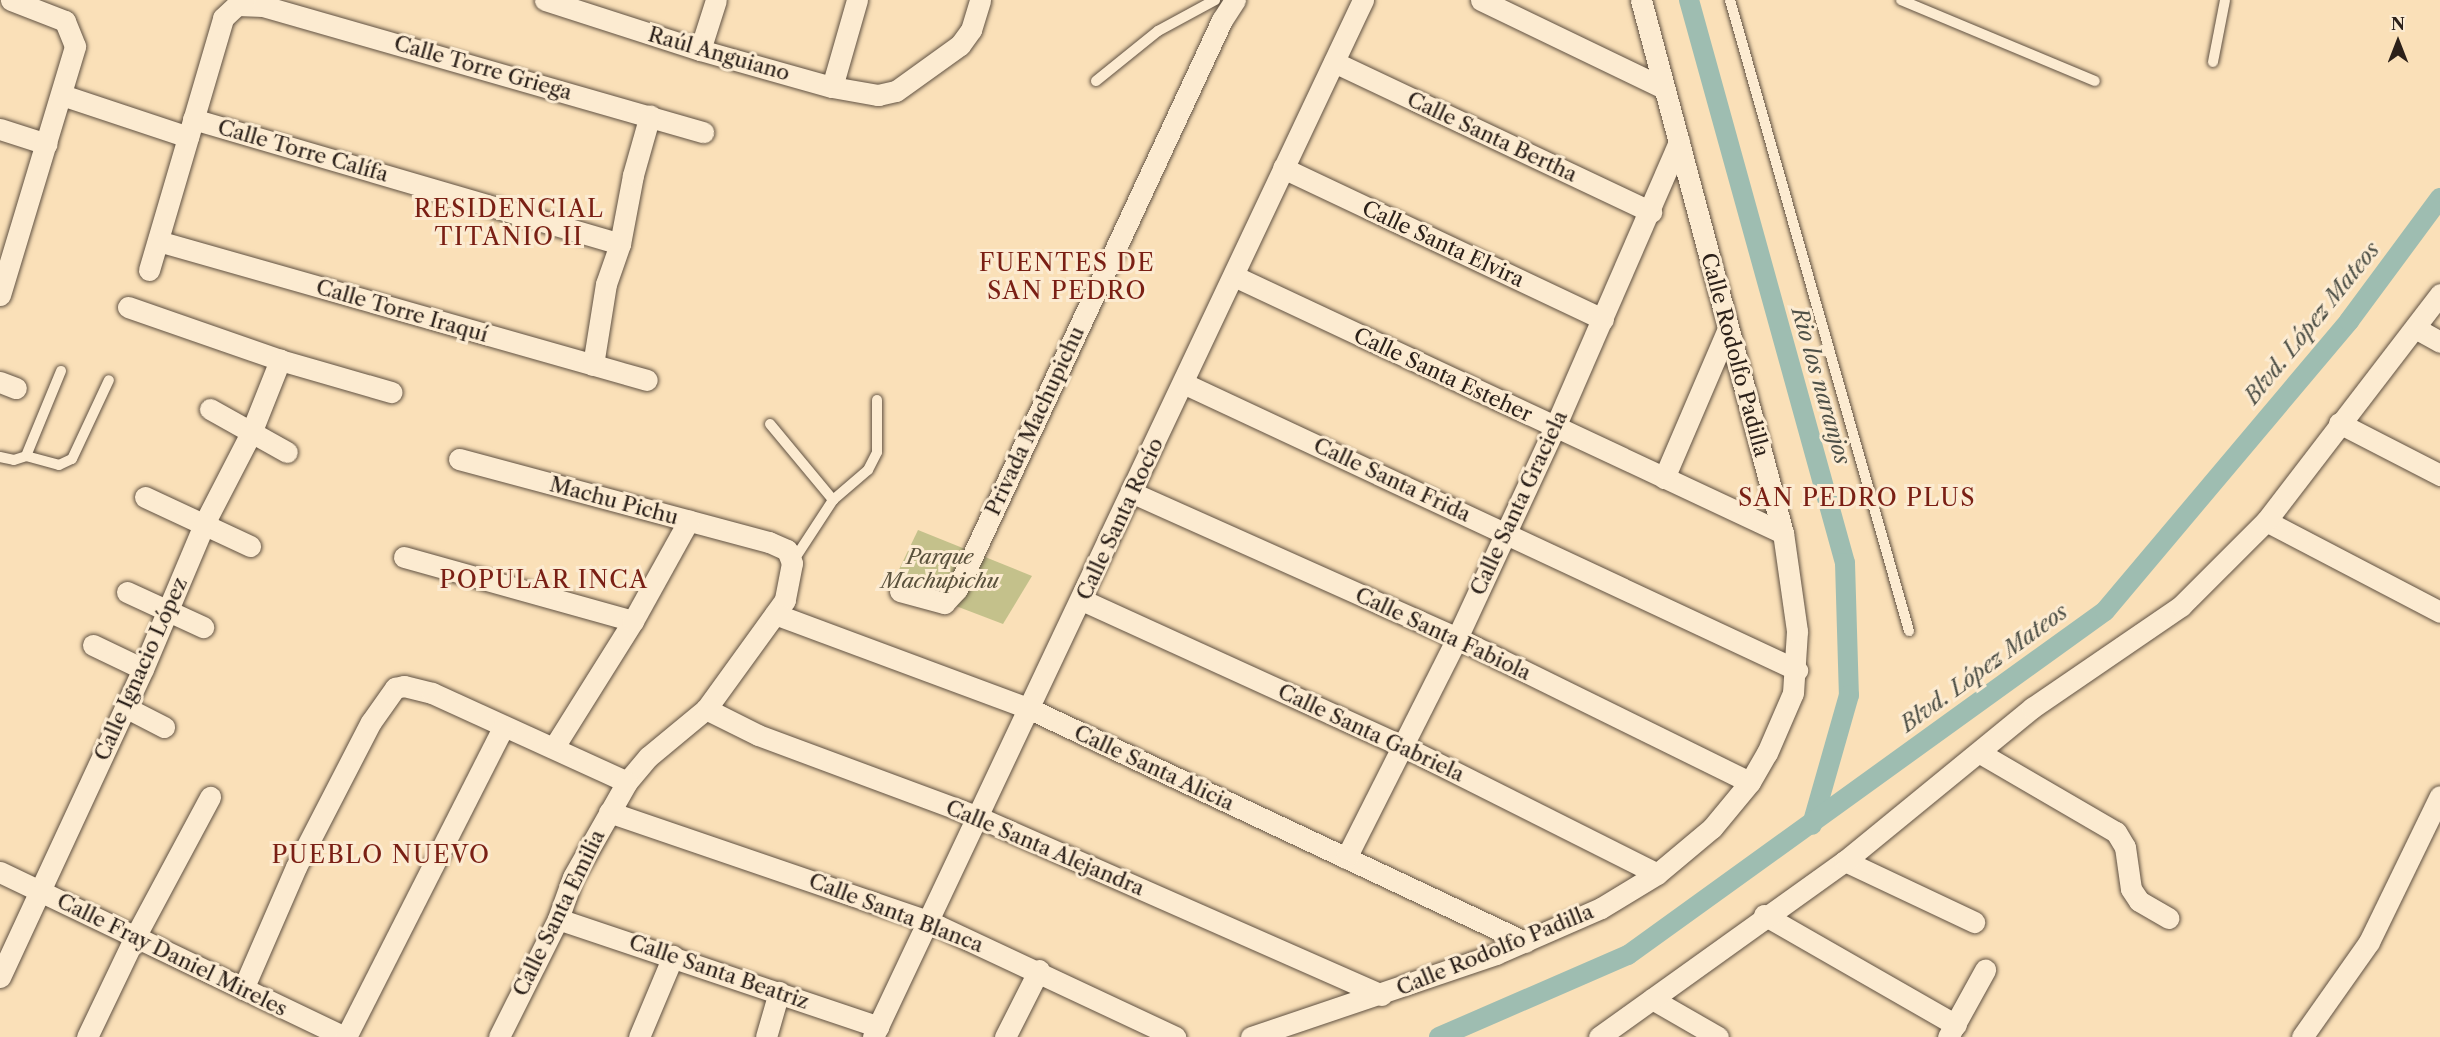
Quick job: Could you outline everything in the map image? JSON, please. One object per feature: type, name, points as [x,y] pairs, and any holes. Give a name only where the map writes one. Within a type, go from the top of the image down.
[{"type":"street","points":[[0,295],[4,265],[47,144],[75,46],[71,30],[55,14],[11,0]]},
{"type":"street","name":"Raúl Anguiano","points":[[545,0],[584,6],[700,50],[832,87],[878,95],[896,91],[960,45],[971,30],[974,2]]},
{"type":"street","points":[[700,50],[716,0]]},
{"type":"street","points":[[832,87],[857,0]]},
{"type":"street","name":"Privada Machupichu","points":[[900,591],[944,603],[957,589],[1222,20],[1235,0]]},
{"type":"street","name":"Calle Santa Rocío","points":[[876,1032],[1133,493],[1363,0]]},
{"type":"street","name":"Calle Rodolfo Padilla","points":[[1251,1037],[1381,995],[1525,942],[1601,908],[1657,874],[1712,828],[1750,782],[1784,717],[1797,670],[1794,593],[1783,533],[1679,142],[1662,87],[1641,0]]},
{"type":"street","points":[[1491,2],[1662,87]]},
{"type":"street","name":"Calle Torre Griega","points":[[191,128],[223,18],[237,5],[263,6],[703,132]]},
{"type":"street","name":"Calle Santa Bertha","points":[[1334,62],[1651,212]]},
{"type":"street","name":"Calle Torre Calífa","points":[[62,95],[620,244]]},
{"type":"street","points":[[593,365],[606,284],[620,244],[633,175],[650,115]]},
{"type":"street","points":[[149,270],[191,128]]},
{"type":"street","points":[[0,129],[47,144]]},
{"type":"street","name":"Calle Santa Graciela","points":[[1346,858],[1405,747],[1555,428],[1651,212],[1679,142]]},
{"type":"street","name":"Calle Santa Elvira","points":[[1283,168],[1603,319]]},
{"type":"street","name":"Calle Torre Iraquí","points":[[158,241],[647,380]]},
{"type":"street","name":"Calle Santa Esteher","points":[[1234,276],[1783,533]]},
{"type":"street","points":[[1599,1037],[1764,915],[1845,861],[1980,753],[2032,708],[2181,606],[2266,521],[2440,294]]},
{"type":"street","points":[[128,306],[280,360],[391,392]]},
{"type":"street","points":[[2415,328],[2440,342]]},
{"type":"street","points":[[1664,478],[1728,329]]},
{"type":"street","name":"Calle Ignacio López","points":[[0,977],[143,669],[205,522],[251,433],[280,360]]},
{"type":"street","name":"Calle Santa Frida","points":[[1183,383],[1797,670]]},
{"type":"street","points":[[210,409],[287,452]]},
{"type":"street","points":[[2339,423],[2440,475]]},
{"type":"street","name":"Machu Pichu","points":[[459,459],[769,542],[787,550],[792,563]]},
{"type":"street","name":"Calle Santa Fabiola","points":[[1133,493],[1457,638],[1750,782]]},
{"type":"street","points":[[145,497],[205,522],[250,546]]},
{"type":"street","points":[[554,747],[633,621],[689,520]]},
{"type":"street","points":[[2266,521],[2440,612]]},
{"type":"street","points":[[404,557],[633,621]]},
{"type":"street","name":"Calle Santa Emilia","points":[[499,1037],[558,919],[573,876],[627,782],[648,756],[706,709],[785,600],[792,563]]},
{"type":"street","points":[[128,592],[203,627]]},
{"type":"street","name":"Calle Santa Gabriela","points":[[1082,600],[1405,747],[1657,874]]},
{"type":"street","name":"Calle Santa Alicia","points":[[775,614],[1030,709],[1525,942]]},
{"type":"street","points":[[93,645],[143,669]]},
{"type":"street","points":[[243,989],[296,867],[383,702],[395,688],[404,686],[432,693],[627,782]]},
{"type":"street","points":[[125,707],[164,728]]},
{"type":"street","name":"Calle Santa Alejandra","points":[[706,709],[758,735],[978,816],[1381,995]]},
{"type":"street","points":[[345,1037],[503,726]]},
{"type":"street","points":[[1980,753],[2116,832],[2125,847],[2131,889],[2139,901],[2169,918]]},
{"type":"street","points":[[2302,1037],[2369,942],[2440,796]]},
{"type":"street","points":[[87,1037],[135,937],[210,797]]},
{"type":"street","name":"Calle Santa Blanca","points":[[609,812],[930,921],[1039,970],[1174,1037]]},
{"type":"street","points":[[1845,861],[1974,922]]},
{"type":"street","name":"Calle Fray Daniel Mireles","points":[[0,872],[345,1037]]},
{"type":"street","points":[[1764,915],[1952,1031],[1985,970]]},
{"type":"street","name":"Calle Santa Beatriz","points":[[558,919],[779,992],[876,1032]]},
{"type":"street","points":[[639,1037],[673,956]]},
{"type":"street","points":[[1005,1037],[1039,970]]},
{"type":"street","points":[[766,1037],[779,992]]},
{"type":"street","points":[[1652,999],[1718,1037]]},
{"type":"lane","points":[[1096,81],[1158,31],[1215,0]]},
{"type":"lane","points":[[1730,0],[1909,631]]},
{"type":"lane","points":[[1901,0],[2095,81]]},
{"type":"lane","points":[[2213,62],[2225,0]]},
{"type":"lane","points":[[26,456],[62,371]]},
{"type":"lane","points":[[0,457],[14,460],[26,456],[59,465],[72,459],[109,380]]},
{"type":"lane","points":[[792,563],[833,500],[868,470],[877,452],[877,400]]},
{"type":"lane","points":[[770,424],[833,500]]},
{"type":"green space","name":"Parque Machupichu","points":[[918,530],[1032,576],[1003,624],[893,582]]},
{"type":"waterway","name":"Rio los naranjos","points":[[1689,0],[1845,563],[1849,695],[1812,825]]},
{"type":"waterway","name":"Blvd. López Mateos","points":[[1439,1037],[1628,955],[2105,611],[2349,321],[2440,198]]},
{"type":"district","name":"RESIDENCIAL TITANIO II","points":[[509,223]]},
{"type":"district","name":"FUENTES DE SAN PEDRO","points":[[1067,277]]},
{"type":"district","name":"SAN PEDRO PLUS","points":[[1857,498]]},
{"type":"district","name":"POPULAR INCA","points":[[544,580]]},
{"type":"district","name":"PUEBLO NUEVO","points":[[381,855]]}]
